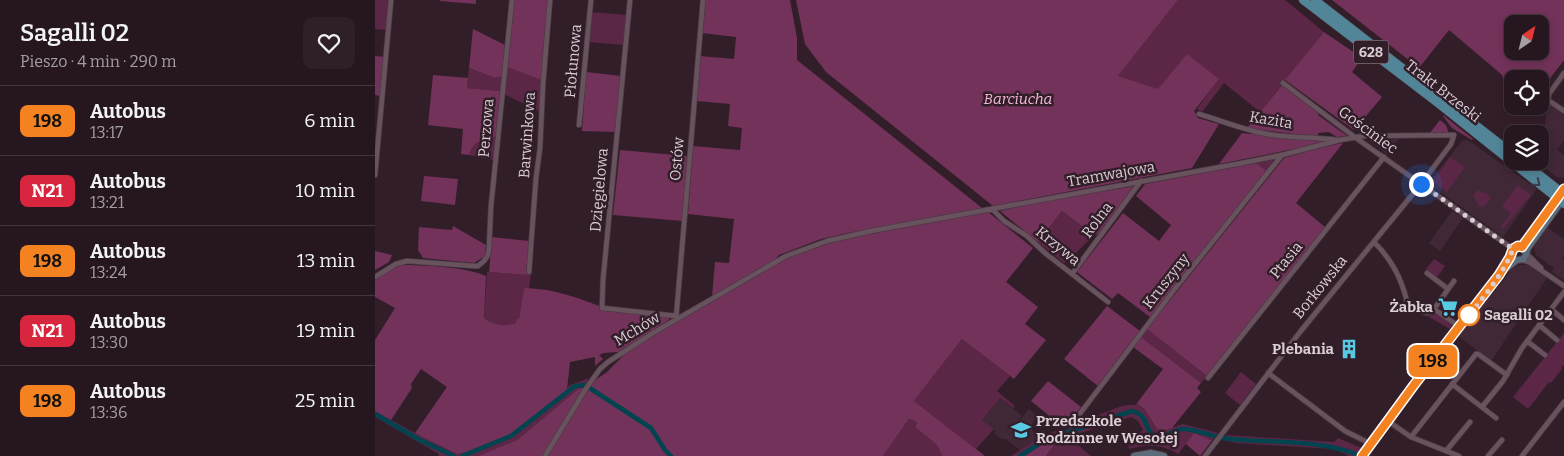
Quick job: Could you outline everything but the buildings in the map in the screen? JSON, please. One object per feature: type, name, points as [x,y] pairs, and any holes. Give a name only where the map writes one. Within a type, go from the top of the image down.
[{"type":"main road","name":"Trakt Brzeski","points":[[1303,0],[1562,197]]},
{"type":"main road","name":"Trakt Brzeski","points":[[1315,0],[1504,147]]},
{"type":"main road","points":[[1532,170],[1562,197]]},
{"type":"street","points":[[375,175],[391,0]]},
{"type":"street","name":"Perzowa","points":[[375,277],[396,264],[407,261],[474,266],[481,264],[486,258],[489,248],[491,206],[512,0]]},
{"type":"street","name":"Barwinkowa","points":[[529,272],[550,0]]},
{"type":"street","name":"Piołunowa","points":[[579,125],[591,0]]},
{"type":"street","name":"Dzięgielowa","points":[[630,0],[603,280],[603,308],[676,318]]},
{"type":"street","name":"Ostów","points":[[676,318],[703,0]]},
{"type":"street","points":[[1564,74],[1549,94],[1548,100],[1564,111]]},
{"type":"street","name":"Gościniec","points":[[1283,83],[1513,252]]},
{"type":"street","name":"Kazita","points":[[1199,114],[1262,133],[1296,138],[1340,140]]},
{"type":"street","name":"Tramwajowa","points":[[777,260],[827,241],[871,231],[1282,155],[1340,140],[1363,136],[1454,135]]},
{"type":"street","name":"Borkowska","points":[[1205,456],[1268,373],[1421,184],[1451,144],[1454,135]]},
{"type":"street","name":"Kruszyny","points":[[1072,424],[1174,290],[1282,155]]},
{"type":"street","name":"Ptasia","points":[[1208,378],[1384,157]]},
{"type":"street","name":"Rolna","points":[[1072,274],[1141,181]]},
{"type":"street","points":[[1499,275],[1526,257],[1525,250],[1562,197]]},
{"type":"street","name":"Krzywa","points":[[992,209],[1108,302]]},
{"type":"street","points":[[1375,242],[1396,269],[1403,285],[1405,303],[1423,312],[1428,313],[1434,309],[1454,281]]},
{"type":"street","points":[[1363,456],[1499,275],[1518,246],[1525,250],[1546,273]]},
{"type":"street","points":[[1513,252],[1519,260],[1529,262],[1564,286]]},
{"type":"street","name":"Mchów","points":[[545,456],[585,390],[608,362],[676,318],[777,260]]},
{"type":"street","points":[[1427,273],[1448,289]]},
{"type":"street","points":[[1482,408],[1507,375],[1517,355],[1564,292]]},
{"type":"street","points":[[1434,309],[1460,327]]},
{"type":"street","points":[[1551,309],[1564,320]]},
{"type":"street","points":[[1539,325],[1557,340]]},
{"type":"street","points":[[1527,341],[1545,355]]},
{"type":"street","points":[[1411,437],[1476,354],[1507,375]]},
{"type":"street","points":[[1268,373],[1345,431],[1371,444]]},
{"type":"street","points":[[1452,384],[1495,418]]},
{"type":"street","points":[[1522,456],[1564,402]]},
{"type":"street","points":[[1388,421],[1411,437],[1459,456]]},
{"type":"street","points":[[1447,451],[1470,422]]},
{"type":"street","points":[[1489,456],[1501,440]]},
{"type":"street","points":[[1134,456],[1146,453],[1164,456]]},
{"type":"shaded area","points":[[375,0],[390,0],[387,30],[375,29]]},
{"type":"shaded area","points":[[1178,0],[1285,0],[1324,32],[1260,112],[1224,83],[1202,112],[1197,109],[1218,79],[1158,90],[1118,76]]},
{"type":"shaded area","points":[[591,12],[627,15],[624,45],[589,42]]},
{"type":"shaded area","points":[[507,67],[541,80],[541,112],[504,94]]},
{"type":"shaded area","points":[[469,68],[495,78],[502,76],[500,91],[467,88]]},
{"type":"shaded area","points":[[1549,104],[1564,115],[1564,141],[1557,150],[1564,155],[1564,178],[1557,177],[1548,170],[1549,125],[1545,125],[1546,115],[1549,115]]},
{"type":"shaded area","points":[[496,135],[494,160],[469,155],[477,142],[487,140]]},
{"type":"shaded area","points":[[1371,139],[1399,139],[1387,154],[1369,141]]},
{"type":"shaded area","points":[[1468,140],[1504,166],[1504,170],[1510,170],[1537,189],[1503,237],[1429,182],[1462,141]]},
{"type":"shaded area","points":[[1450,157],[1465,167],[1447,192],[1433,181]]},
{"type":"shaded area","points":[[1272,159],[1274,162],[1267,171],[1256,163]]},
{"type":"shaded area","points":[[1518,185],[1531,195],[1503,229],[1500,227],[1511,214],[1502,206]]},
{"type":"shaded area","points":[[1478,190],[1482,193],[1485,192],[1491,198],[1484,207],[1479,206],[1473,195]]},
{"type":"shaded area","points":[[1062,211],[1094,235],[1064,263],[1038,242]]},
{"type":"shaded area","points":[[1452,211],[1463,218],[1440,251],[1429,243]]},
{"type":"shaded area","points":[[1547,227],[1564,239],[1564,256],[1562,259],[1564,260],[1564,280],[1552,272],[1554,268],[1536,255],[1534,247]]},
{"type":"shaded area","points":[[1434,259],[1445,266],[1437,277],[1426,269]]},
{"type":"shaded area","points":[[1521,265],[1528,265],[1547,278],[1491,361],[1458,336],[1511,270]]},
{"type":"shaded area","points":[[487,272],[526,275],[526,273],[531,273],[529,288],[524,288],[519,320],[516,323],[502,326],[492,324],[484,319]]},
{"type":"shaded area","points":[[1437,313],[1453,324],[1450,329],[1429,317],[1431,314]]},
{"type":"shaded area","points":[[1147,329],[1207,376],[1201,383],[1141,337]]},
{"type":"shaded area","points":[[1564,333],[1564,365],[1528,409],[1513,397]]},
{"type":"shaded area","points":[[962,339],[1010,376],[997,391],[1015,406],[1013,408],[1000,398],[982,420],[994,429],[976,449],[914,401]]},
{"type":"shaded area","points":[[1241,372],[1256,384],[1240,405],[1225,393]]},
{"type":"shaded area","points":[[589,378],[584,388],[577,390],[517,440],[478,456],[439,456],[439,454],[375,417],[375,411],[458,454],[505,438],[567,390],[568,386]]},
{"type":"shaded area","points":[[1000,398],[1022,416],[1020,420],[1029,409],[1038,416],[1029,427],[1040,437],[1020,450],[1006,439],[1001,439],[994,433],[995,430],[982,420]]},
{"type":"shaded area","points":[[1137,403],[1145,410],[1157,429],[1161,431],[1183,424],[1218,433],[1210,440],[1194,434],[1178,454],[1166,448],[1154,446],[1129,449],[1129,443],[1143,430],[1138,421],[1131,417],[1068,437],[1091,456],[1046,456],[1058,441],[1043,444],[1025,456],[1011,456],[1040,437],[1058,430],[1062,432],[1077,423],[1122,406],[1135,405]]},
{"type":"shaded area","points":[[909,419],[917,423],[915,427],[937,445],[942,456],[883,456]]},
{"type":"shaded area","points":[[1227,435],[1334,442],[1338,438],[1364,449],[1359,456],[1347,456],[1334,449],[1237,443],[1222,440]]},
{"type":"green space","points":[[476,0],[476,4],[440,1]]},
{"type":"green space","points":[[514,0],[548,0],[541,80],[507,67]]},
{"type":"green space","points":[[705,0],[790,0],[797,38],[797,60],[982,208],[821,239],[779,255],[775,260],[712,296],[715,262],[729,263],[734,219],[688,214],[693,146],[740,150],[742,128],[728,126],[730,104],[696,101],[700,56],[734,59],[736,37],[702,33]]},
{"type":"green space","name":"Barciucha","points":[[796,0],[1178,0],[1118,76],[1158,89],[1187,54],[1219,79],[1194,111],[1198,118],[1219,124],[1192,168],[993,206],[826,72],[805,44]]},
{"type":"green space","points":[[1332,0],[1564,0],[1564,60],[1549,80],[1549,70],[1504,70],[1504,79],[1501,74],[1449,30],[1419,68]]},
{"type":"green space","points":[[473,29],[505,45],[502,76],[495,78],[469,68]]},
{"type":"green space","points":[[1324,32],[1362,58],[1352,72],[1382,97],[1354,130],[1285,80]]},
{"type":"green space","points":[[375,56],[384,57],[380,96],[375,95]]},
{"type":"green space","points":[[586,72],[621,76],[615,132],[582,131]]},
{"type":"green space","points":[[433,75],[468,78],[467,88],[500,91],[496,135],[475,144],[469,155],[461,154],[463,129],[428,125]]},
{"type":"green space","points":[[1282,85],[1347,136],[1337,137],[1329,132],[1318,133],[1318,137],[1247,128]]},
{"type":"green space","points":[[1443,115],[1473,139],[1452,128]]},
{"type":"green space","points":[[1440,120],[1446,125],[1449,134],[1429,134]]},
{"type":"green space","points":[[1242,133],[1323,141],[1324,143],[1219,164]]},
{"type":"green space","points":[[1343,143],[1296,203],[1325,227],[1207,376],[1147,329],[1284,158]]},
{"type":"green space","points":[[620,150],[687,156],[682,221],[613,215]]},
{"type":"green space","points":[[1256,163],[1267,171],[1150,317],[1118,293],[1112,299],[1077,272],[1123,213],[1159,241],[1171,225],[1136,196],[1145,184]]},
{"type":"green space","points":[[424,176],[458,179],[455,205],[421,201]]},
{"type":"green space","points":[[1136,186],[1098,234],[1094,235],[1062,211],[1038,242],[1000,211],[1046,200]]},
{"type":"green space","points":[[988,212],[1033,248],[1006,282],[1038,307],[1025,324],[1046,340],[1014,379],[962,339],[914,401],[985,456],[942,456],[937,445],[915,427],[917,423],[909,419],[883,456],[548,456],[594,381],[607,372],[629,350],[774,266],[779,261],[827,244],[860,236]]},
{"type":"green space","points":[[453,226],[486,245],[485,256],[474,263],[423,258],[418,250],[419,227],[452,230]]},
{"type":"green space","points":[[492,237],[529,241],[526,275],[489,272]]},
{"type":"green space","points":[[375,251],[392,255],[389,262],[375,270]]},
{"type":"green space","points":[[401,265],[468,270],[486,276],[484,318],[495,324],[508,325],[516,323],[517,319],[519,319],[524,288],[563,294],[600,306],[600,309],[669,317],[669,320],[618,352],[599,355],[603,359],[595,366],[595,357],[570,362],[567,390],[511,434],[458,454],[415,433],[447,387],[421,369],[411,384],[412,388],[391,420],[375,411],[375,340],[395,308],[375,297],[375,280]]},
{"type":"green space","points":[[1107,306],[1140,331],[1098,386],[1064,359]]},
{"type":"green space","points":[[1141,337],[1201,383],[1197,388],[1201,392],[1172,428],[1166,430],[1161,431],[1157,429],[1145,410],[1137,403],[1163,369],[1133,347]]},
{"type":"green space","points":[[1048,381],[1081,407],[1066,426],[1062,426],[1031,401]]},
{"type":"green space","points":[[581,388],[584,388],[543,456],[478,456],[517,440]]},
{"type":"green space","points":[[1194,433],[1210,440],[1213,439],[1200,456],[1186,444]]},
{"type":"green space","points":[[1058,440],[1046,456],[1025,456],[1043,444]]},
{"type":"waterway","points":[[462,456],[511,436],[575,386],[585,385],[651,428],[671,456]]},
{"type":"waterway","points":[[1020,456],[1045,440],[1132,411],[1142,416],[1150,431],[1157,438],[1186,429],[1223,438],[1326,446],[1359,455]]},
{"type":"waterway","points":[[375,414],[420,440],[454,456]]},
{"type":"bus line","name":"198","points":[[1362,456],[1499,275],[1513,249],[1518,246],[1522,247],[1564,189]]},
{"type":"place","name":"Żabka","points":[[1448,307]]},
{"type":"place","name":"Sagalli 02","points":[[1469,315]]},
{"type":"place","name":"Plebania","points":[[1349,349]]},
{"type":"place","name":"Przedszkole Rodzinne w Wesołej","points":[[1021,430]]},
{"type":"route","points":[[1421,184],[1513,249],[1499,275],[1469,315]]}]
